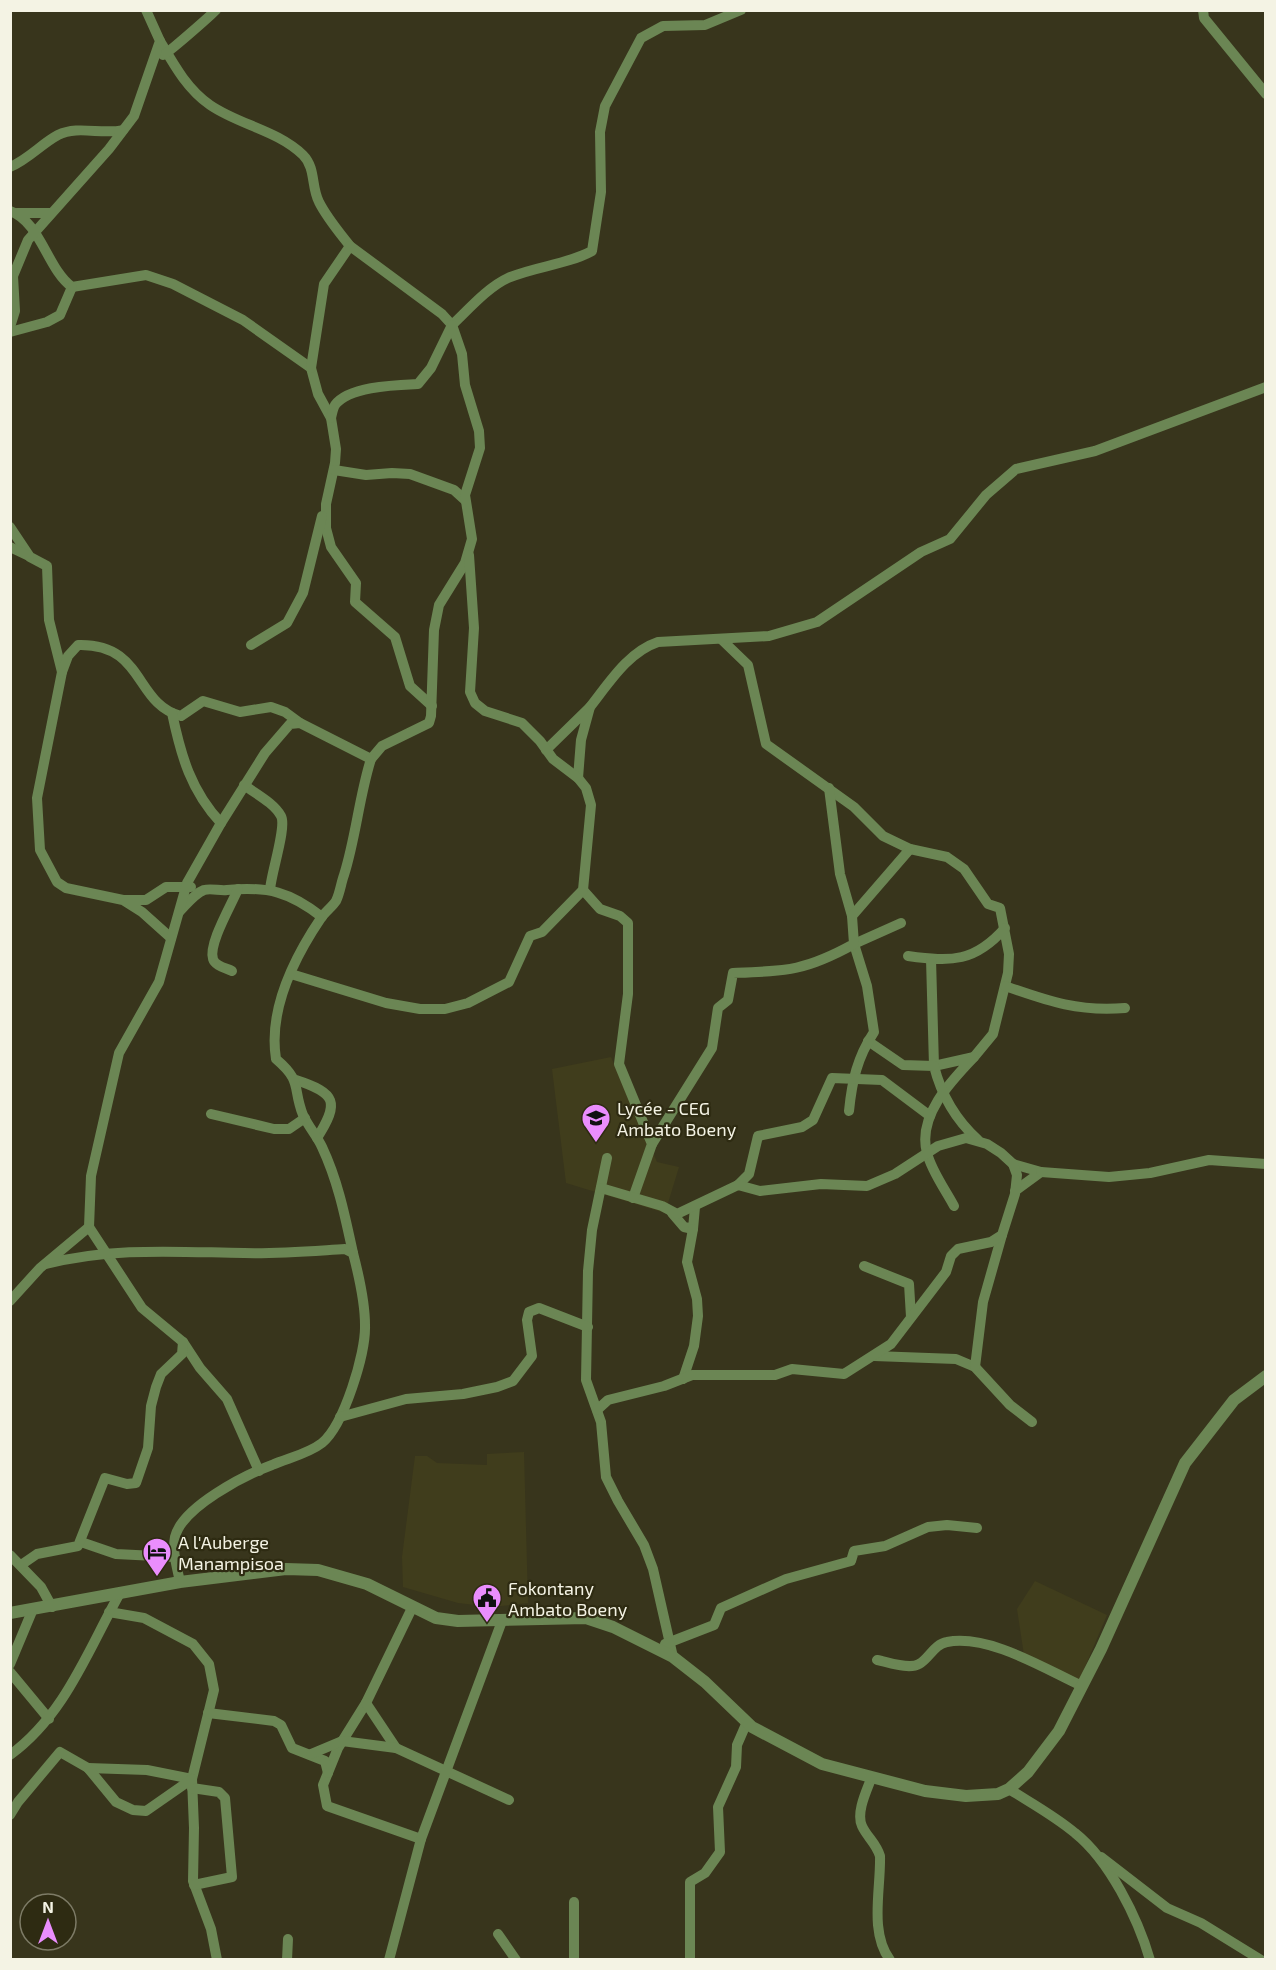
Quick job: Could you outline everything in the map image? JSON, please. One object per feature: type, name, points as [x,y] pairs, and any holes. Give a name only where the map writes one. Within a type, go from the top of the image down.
[{"type":"street","points":[[146,10],[160,41],[162,55],[199,97],[213,107],[279,138],[304,156],[312,171],[317,199],[333,225],[350,246],[442,314],[452,325],[462,354],[465,385],[479,430],[480,448],[466,484],[465,500],[472,539],[469,551],[465,563],[439,605],[434,630],[432,706],[429,723],[382,747],[371,759],[362,788],[350,854],[336,901],[322,917],[281,997],[274,1046],[276,1059],[290,1070],[296,1080],[305,1118],[317,1138],[339,1189],[360,1279],[366,1324],[364,1345],[340,1417],[324,1442],[311,1450],[234,1483],[187,1516],[176,1534],[175,1557],[180,1582]]},
{"type":"street","points":[[72,287],[60,315],[39,325],[10,330],[15,310],[13,276],[28,240],[134,116],[162,55],[216,10]]},
{"type":"street","points":[[331,418],[335,405],[348,395],[371,388],[418,384],[431,368],[452,325],[505,279],[548,264],[575,260],[592,251],[602,192],[600,132],[605,106],[641,38],[663,26],[705,25],[741,10]]},
{"type":"street","points":[[1203,10],[1204,18],[1266,94]]},
{"type":"street","points":[[10,166],[26,160],[58,135],[86,130],[106,132],[123,130]]},
{"type":"street","points":[[14,212],[51,213]]},
{"type":"street","points":[[14,212],[34,232],[62,280],[72,287],[146,275],[158,279],[243,320],[311,368]]},
{"type":"street","points":[[251,645],[287,623],[303,593],[326,504],[336,449],[331,418],[318,394],[311,368],[324,284],[350,246]]},
{"type":"street","points":[[546,750],[590,707],[643,647],[658,642],[769,636],[817,622],[921,552],[950,539],[986,495],[1016,469],[1095,451],[1266,387]]},
{"type":"street","points":[[334,470],[366,475],[410,474],[454,490],[465,500]]},
{"type":"street","points":[[326,504],[326,528],[331,548],[357,583],[355,602],[394,637],[410,686],[432,706]]},
{"type":"street","points":[[10,527],[30,557]]},
{"type":"street","points":[[10,547],[47,566],[52,639],[62,672]]},
{"type":"street","points":[[291,974],[345,993],[420,1009],[445,1009],[468,1003],[509,982],[530,936],[542,932],[583,890],[591,805],[586,788],[578,778],[553,759],[522,723],[484,711],[475,703],[470,692],[474,628],[469,551]]},
{"type":"street","points":[[52,639],[65,645],[102,648],[122,656],[147,690],[172,713],[181,716],[203,701],[240,712],[271,707],[285,712],[300,723],[371,759]]},
{"type":"street","points":[[721,639],[748,665],[766,744],[854,807],[882,836],[910,849],[947,857],[964,869],[988,904],[1000,908],[1009,954],[1005,986],[993,1034],[943,1091],[930,1116],[926,1152],[954,1206]]},
{"type":"street","points":[[78,645],[68,656],[62,672],[37,798],[39,850],[57,882],[66,888],[123,900],[146,900],[166,886],[270,890],[292,897],[322,917]]},
{"type":"street","points":[[578,778],[581,740],[590,707]]},
{"type":"street","points":[[172,713],[192,785],[221,823]]},
{"type":"street","points":[[259,1471],[227,1399],[200,1368],[183,1342],[142,1308],[89,1227],[91,1176],[119,1053],[159,982],[186,886],[221,823],[265,753],[290,724],[300,723]]},
{"type":"street","points":[[244,785],[281,816],[283,826],[271,873],[270,890]]},
{"type":"street","points":[[829,788],[840,874],[852,916],[854,944],[867,986],[874,1032],[860,1053],[853,1077],[849,1111]]},
{"type":"street","points":[[852,916],[910,849]]},
{"type":"street","points":[[178,914],[195,895],[206,889]]},
{"type":"street","points":[[232,971],[216,964],[213,958],[213,945],[238,889]]},
{"type":"street","points":[[583,890],[600,909],[620,916],[628,923],[628,994],[619,1064],[652,1144]]},
{"type":"street","points":[[123,900],[142,912],[171,938]]},
{"type":"street","points":[[633,1198],[652,1144],[712,1048],[718,1008],[728,1000],[733,973],[789,971],[822,962],[854,944],[901,923]]},
{"type":"street","points":[[908,956],[931,959],[965,958],[980,952],[1005,928]]},
{"type":"street","points":[[931,959],[934,1066],[957,1119],[980,1142]]},
{"type":"street","points":[[1005,986],[1063,1006],[1096,1010],[1125,1008]]},
{"type":"street","points":[[868,1041],[903,1065],[934,1066],[974,1058]]},
{"type":"street","points":[[672,1213],[677,1214],[695,1207],[738,1185],[749,1174],[758,1136],[802,1127],[813,1119],[832,1078],[853,1077],[882,1080],[930,1116]]},
{"type":"street","points":[[296,1080],[322,1088],[328,1096],[331,1116],[317,1138]]},
{"type":"street","points":[[211,1114],[274,1129],[290,1129],[305,1118]]},
{"type":"street","points":[[738,1185],[760,1191],[821,1184],[867,1186],[895,1174],[926,1152],[966,1138],[994,1149],[1013,1164],[1041,1172],[1110,1177],[1150,1173],[1209,1160],[1266,1164]]},
{"type":"street","points":[[607,1158],[589,1261],[586,1380],[601,1422],[606,1477],[647,1553],[673,1657]]},
{"type":"street","points":[[975,1367],[983,1302],[1015,1191],[1017,1175],[1013,1164]]},
{"type":"street","points":[[1015,1191],[1041,1172]]},
{"type":"street","points":[[601,1188],[662,1206],[672,1213],[684,1227],[693,1229]]},
{"type":"street","points":[[683,1379],[694,1346],[698,1316],[697,1299],[687,1262],[695,1207]]},
{"type":"street","points":[[10,1301],[46,1264],[89,1227]]},
{"type":"street","points":[[597,1410],[608,1400],[701,1375],[775,1375],[792,1369],[843,1374],[891,1344],[946,1272],[951,1256],[958,1249],[991,1242],[1002,1235]]},
{"type":"street","points":[[46,1264],[81,1256],[155,1250],[243,1253],[345,1249],[353,1253]]},
{"type":"street","points":[[864,1266],[909,1284],[911,1317]]},
{"type":"street","points":[[340,1417],[406,1399],[463,1394],[513,1381],[532,1356],[527,1320],[529,1312],[538,1308],[588,1327]]},
{"type":"street","points":[[21,1564],[37,1554],[78,1546],[105,1478],[127,1484],[136,1483],[143,1469],[156,1387],[161,1374],[182,1354],[183,1342]]},
{"type":"street","points":[[873,1356],[956,1359],[975,1367],[1010,1405],[1032,1422]]},
{"type":"street","points":[[10,1613],[180,1582],[286,1569],[318,1570],[367,1584],[412,1608],[458,1622],[586,1618],[614,1627],[673,1657],[766,1736],[822,1764],[871,1779],[925,1791],[966,1796],[998,1794],[1009,1789],[1028,1772],[1059,1731],[1185,1463],[1234,1400],[1266,1376]]},
{"type":"street","points":[[658,1650],[669,1641],[714,1625],[721,1608],[786,1579],[851,1561],[855,1551],[862,1548],[885,1546],[928,1527],[947,1525],[977,1528]]},
{"type":"street","points":[[81,1542],[116,1554],[175,1557]]},
{"type":"street","points":[[10,1555],[42,1587],[52,1606]]},
{"type":"street","points":[[10,1755],[49,1719],[67,1693],[120,1593]]},
{"type":"street","points":[[412,1608],[366,1703],[342,1742],[323,1785],[327,1806],[421,1839]]},
{"type":"street","points":[[10,1664],[33,1609]]},
{"type":"street","points":[[109,1612],[144,1618],[193,1644],[208,1664],[214,1690],[192,1783],[194,1885],[211,1929],[217,1959]]},
{"type":"street","points":[[392,1957],[421,1839],[502,1621]]},
{"type":"street","points":[[877,1660],[910,1666],[919,1664],[931,1651],[945,1642],[975,1641],[1082,1686]]},
{"type":"street","points":[[10,1672],[49,1719]]},
{"type":"street","points":[[366,1703],[396,1748]]},
{"type":"street","points":[[208,1713],[274,1721],[280,1725],[292,1748],[325,1761],[328,1773]]},
{"type":"street","points":[[690,1959],[690,1882],[705,1873],[720,1852],[718,1807],[736,1767],[737,1745],[747,1722]]},
{"type":"street","points":[[311,1754],[342,1742],[396,1748],[509,1800]]},
{"type":"street","points":[[10,1815],[14,1802],[60,1752],[88,1768],[116,1803],[133,1810],[146,1810],[192,1783]]},
{"type":"street","points":[[88,1768],[147,1770],[219,1792],[225,1798],[232,1877],[194,1885]]},
{"type":"street","points":[[871,1779],[862,1803],[862,1826],[877,1845],[880,1856],[878,1924],[881,1945],[891,1959]]},
{"type":"street","points":[[1009,1789],[1075,1833],[1094,1851],[1167,1908],[1201,1923],[1261,1959]]},
{"type":"street","points":[[1094,1851],[1126,1902],[1150,1959]]},
{"type":"street","points":[[574,1902],[574,1959]]},
{"type":"street","points":[[498,1934],[516,1959]]},
{"type":"street","points":[[287,1959],[288,1939]]},
{"type":"shaded area","points":[[611,1057],[657,1162],[679,1167],[665,1213],[566,1183],[552,1069]]},
{"type":"shaded area","points":[[524,1452],[528,1603],[493,1607],[458,1603],[403,1587],[402,1557],[415,1456],[427,1456],[437,1463],[487,1465],[487,1454]]},
{"type":"shaded area","points":[[1035,1581],[1107,1615],[1079,1681],[1024,1655],[1017,1609]]},
{"type":"place","name":"Lycée - CEG Ambato Boeny","points":[[596,1144]]},
{"type":"place","name":"A l'Auberge Manampisoa","points":[[157,1578]]},
{"type":"place","name":"Fokontany Ambato Boeny","points":[[487,1624]]}]
